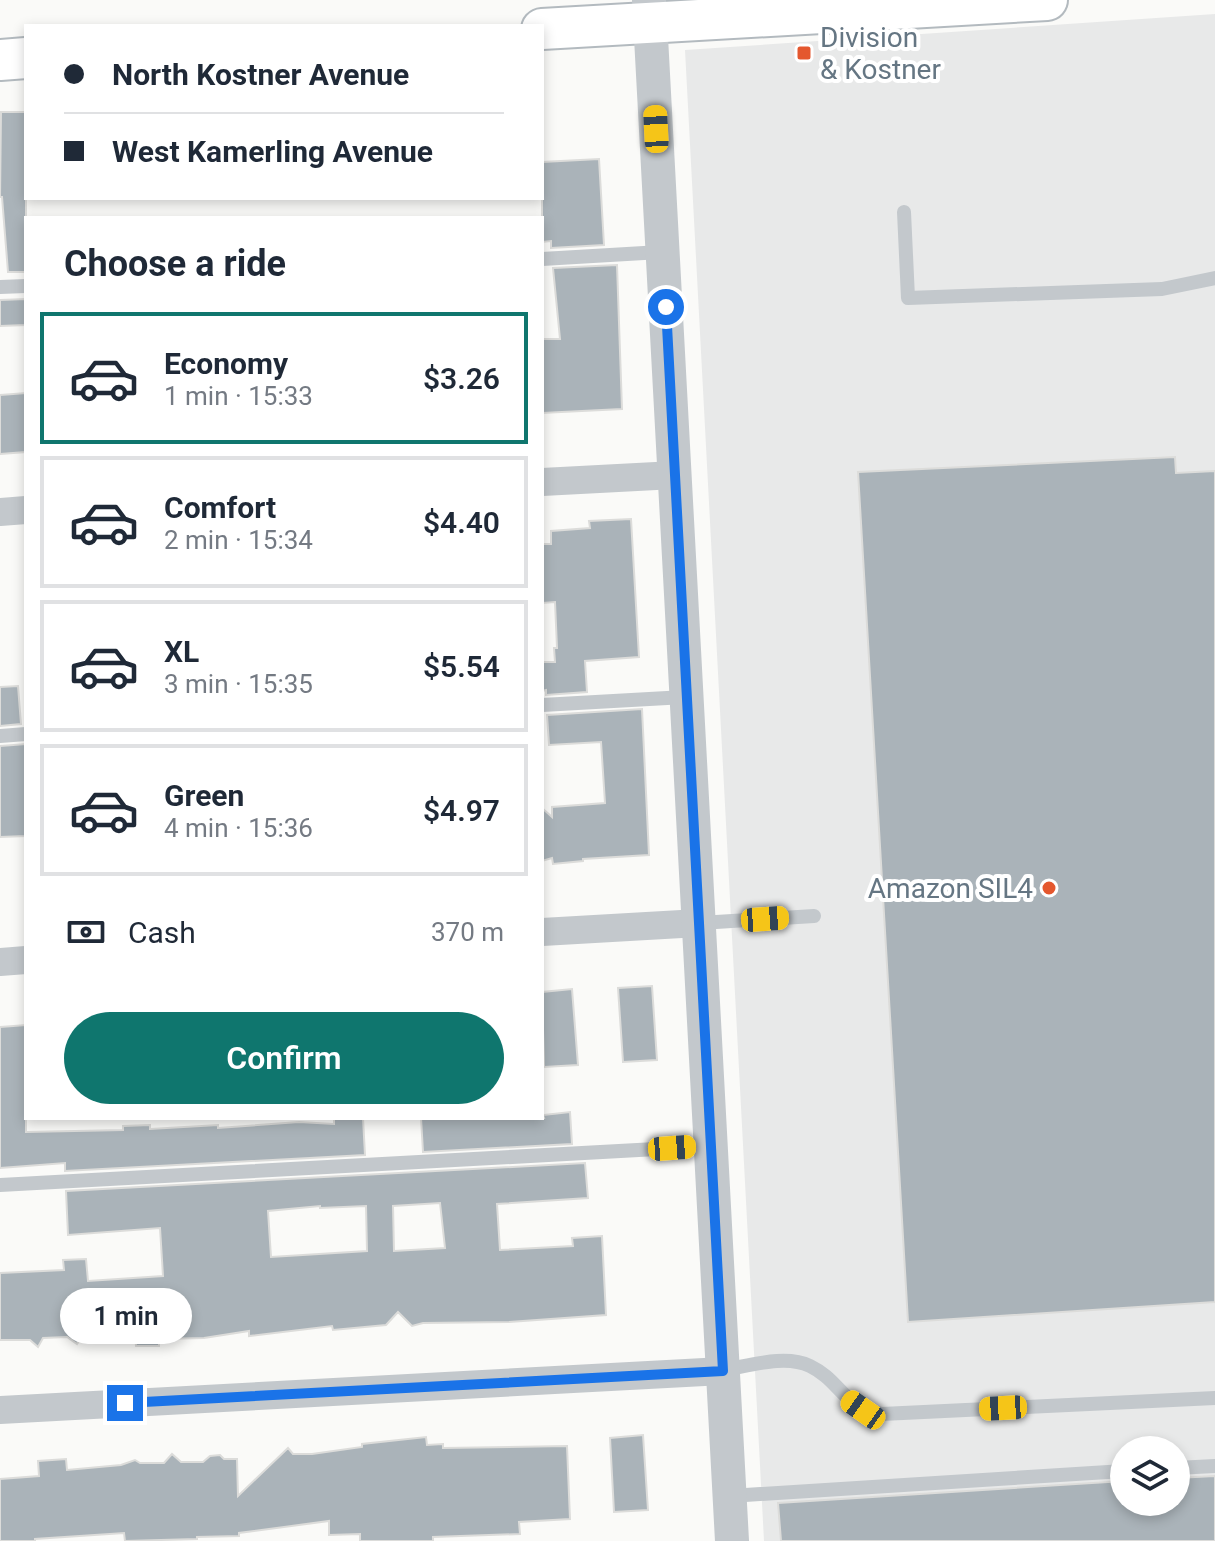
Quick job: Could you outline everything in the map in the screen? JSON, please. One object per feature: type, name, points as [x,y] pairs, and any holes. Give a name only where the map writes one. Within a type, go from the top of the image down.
[{"type":"main road","points":[[544,29],[650,11],[1047,0]]},
{"type":"main road","points":[[0,60],[24,58]]},
{"type":"street","points":[[650,11],[732,1541]]},
{"type":"street","points":[[544,482],[675,475]]},
{"type":"street","points":[[0,512],[24,510]]},
{"type":"street","points":[[544,932],[699,923]]},
{"type":"street","points":[[0,962],[24,960]]},
{"type":"street","points":[[0,1410],[723,1371]]},
{"type":"lane","points":[[904,212],[908,298],[1162,289],[1215,278]]},
{"type":"lane","points":[[544,259],[663,252]]},
{"type":"lane","points":[[0,287],[24,286]]},
{"type":"lane","points":[[544,705],[687,697]]},
{"type":"lane","points":[[0,736],[24,734]]},
{"type":"lane","points":[[699,923],[814,916]]},
{"type":"lane","points":[[0,1185],[711,1146]]},
{"type":"lane","points":[[723,1371],[765,1363],[808,1365],[823,1374],[863,1410],[882,1414],[1215,1398]]},
{"type":"lane","points":[[1190,1467],[1215,1466]]},
{"type":"lane","points":[[730,1496],[1110,1472]]},
{"type":"shaded area","points":[[1215,14],[1215,1541],[764,1541],[685,50]]},
{"type":"building","points":[[1,112],[24,112],[24,272],[8,272],[0,197]]},
{"type":"building","points":[[599,159],[604,245],[551,248],[551,241],[544,242],[544,162]]},
{"type":"building","points":[[617,265],[622,409],[544,413],[544,339],[560,339],[553,268]]},
{"type":"building","points":[[24,299],[24,325],[0,326],[0,300]]},
{"type":"building","points":[[24,393],[24,452],[0,454],[0,395]]},
{"type":"building","name":"Amazon SIL4","points":[[1175,457],[1176,473],[1215,471],[1215,1302],[908,1322],[858,472]]},
{"type":"building","points":[[631,519],[639,657],[585,661],[587,692],[546,695],[544,662],[555,662],[554,648],[557,648],[555,602],[544,603],[544,544],[551,544],[551,531],[590,528],[589,521]]},
{"type":"building","points":[[18,686],[21,724],[0,726],[0,687]]},
{"type":"building","points":[[642,709],[649,855],[553,864],[552,858],[544,860],[544,810],[552,817],[552,807],[605,803],[601,742],[549,745],[547,715]]},
{"type":"building","points":[[24,744],[24,836],[0,837],[0,746]]},
{"type":"building","points":[[652,986],[657,1060],[623,1062],[618,988]]},
{"type":"building","points":[[572,989],[578,1065],[544,1067],[544,992]]},
{"type":"building","points":[[24,1025],[26,1132],[123,1130],[123,1126],[150,1125],[150,1129],[299,1122],[334,1124],[334,1120],[363,1120],[365,1155],[65,1171],[65,1163],[0,1168],[0,1027]]},
{"type":"building","points":[[570,1112],[572,1144],[423,1152],[421,1120],[544,1120],[544,1115]]},
{"type":"building","points":[[585,1163],[588,1198],[497,1204],[500,1250],[573,1246],[572,1238],[602,1236],[606,1315],[412,1326],[398,1312],[386,1325],[333,1330],[332,1326],[249,1336],[249,1331],[204,1338],[159,1339],[159,1346],[136,1346],[135,1334],[122,1334],[122,1331],[83,1335],[77,1344],[67,1337],[43,1338],[38,1347],[30,1340],[0,1340],[0,1273],[64,1270],[63,1260],[86,1259],[88,1281],[163,1276],[160,1228],[68,1235],[66,1191]],"holes":[[[440,1203],[445,1248],[394,1251],[393,1206]],[[366,1206],[367,1251],[271,1257],[268,1211]]]},
{"type":"building","points":[[643,1435],[648,1510],[614,1512],[610,1438]]},
{"type":"building","points":[[426,1437],[427,1445],[443,1444],[443,1448],[567,1446],[570,1519],[519,1522],[520,1534],[433,1537],[433,1541],[360,1541],[360,1534],[329,1535],[329,1521],[239,1533],[239,1536],[197,1539],[125,1541],[124,1533],[0,1541],[0,1479],[39,1476],[38,1461],[66,1459],[67,1470],[121,1465],[135,1460],[140,1463],[164,1463],[172,1454],[181,1462],[203,1462],[210,1456],[220,1455],[224,1459],[237,1459],[238,1496],[288,1448],[293,1454],[312,1454],[362,1447],[362,1444]]},
{"type":"building","points":[[1215,1476],[1215,1541],[781,1541],[778,1503],[1110,1482],[1110,1516],[1190,1516],[1190,1477]]},
{"type":"place","name":"Division & Kostner","points":[[804,53]]},
{"type":"place","name":"Amazon SIL4","points":[[1049,888]]},
{"type":"route","points":[[125,1403],[723,1371],[666,307]]}]
